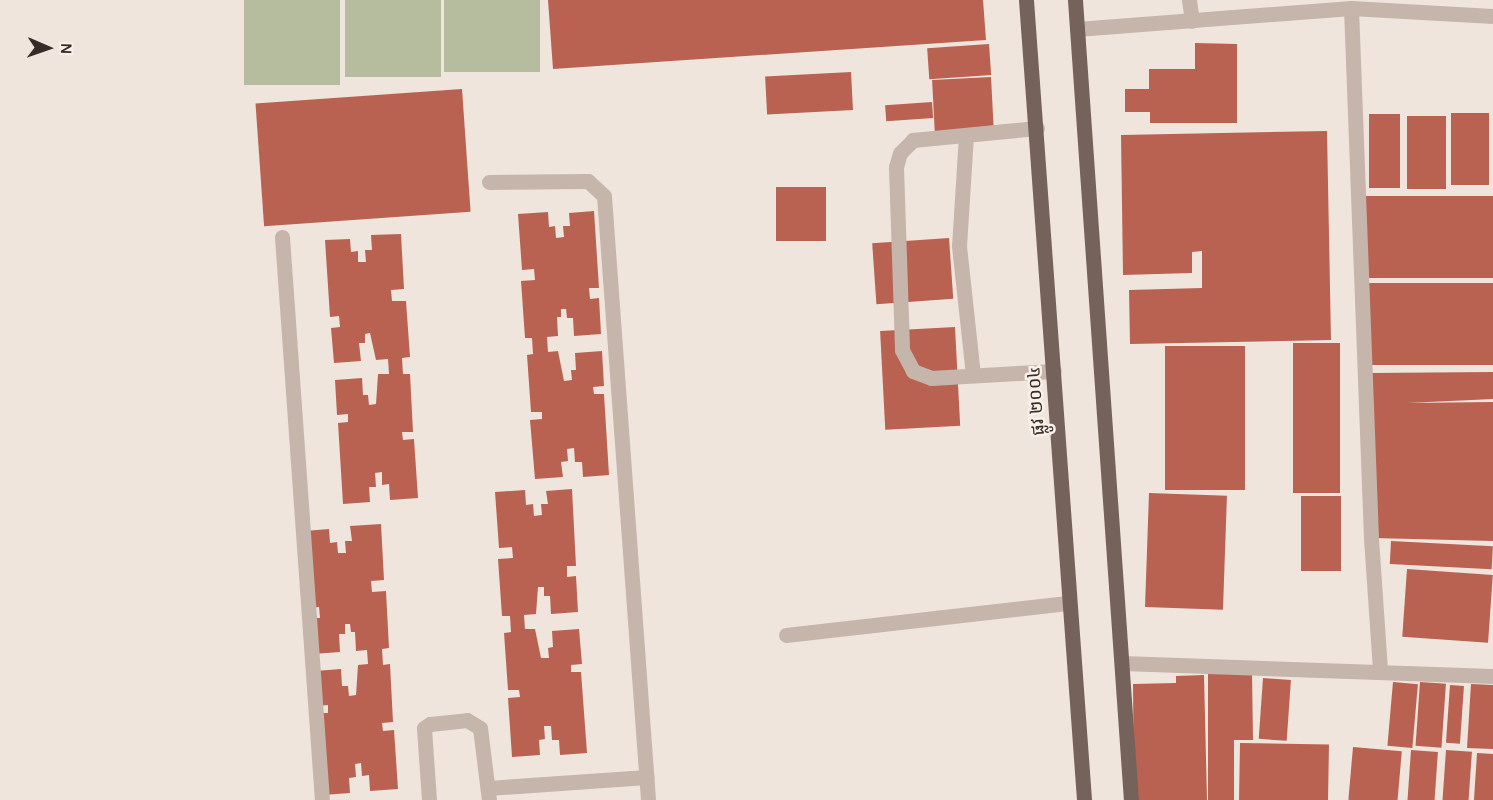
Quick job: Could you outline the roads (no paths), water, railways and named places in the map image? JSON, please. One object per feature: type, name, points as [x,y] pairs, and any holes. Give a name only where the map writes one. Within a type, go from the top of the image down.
[{"type":"main road","name":"ផ្លូវ ២០០៤","points":[[1026,0],[1038,128],[1083,800]]},
{"type":"main road","points":[[1075,0],[1131,800]]},
{"type":"street","points":[[1189,0],[1192,21]]},
{"type":"street","points":[[1077,29],[1192,21],[1315,5],[1493,16]]},
{"type":"street","points":[[1351,8],[1371,538],[1380,671]]},
{"type":"street","points":[[1038,128],[913,140],[900,153],[896,166],[897,264],[902,350],[913,370],[931,378],[1054,371]]},
{"type":"street","points":[[966,135],[959,246],[973,375]]},
{"type":"street","points":[[489,182],[588,181],[604,196],[648,800]]},
{"type":"street","points":[[282,237],[322,800]]},
{"type":"street","points":[[786,635],[1069,603]]},
{"type":"street","points":[[1122,663],[1493,676]]},
{"type":"street","points":[[429,800],[422,737],[430,724],[466,720],[480,728],[489,794],[647,777]]}]
